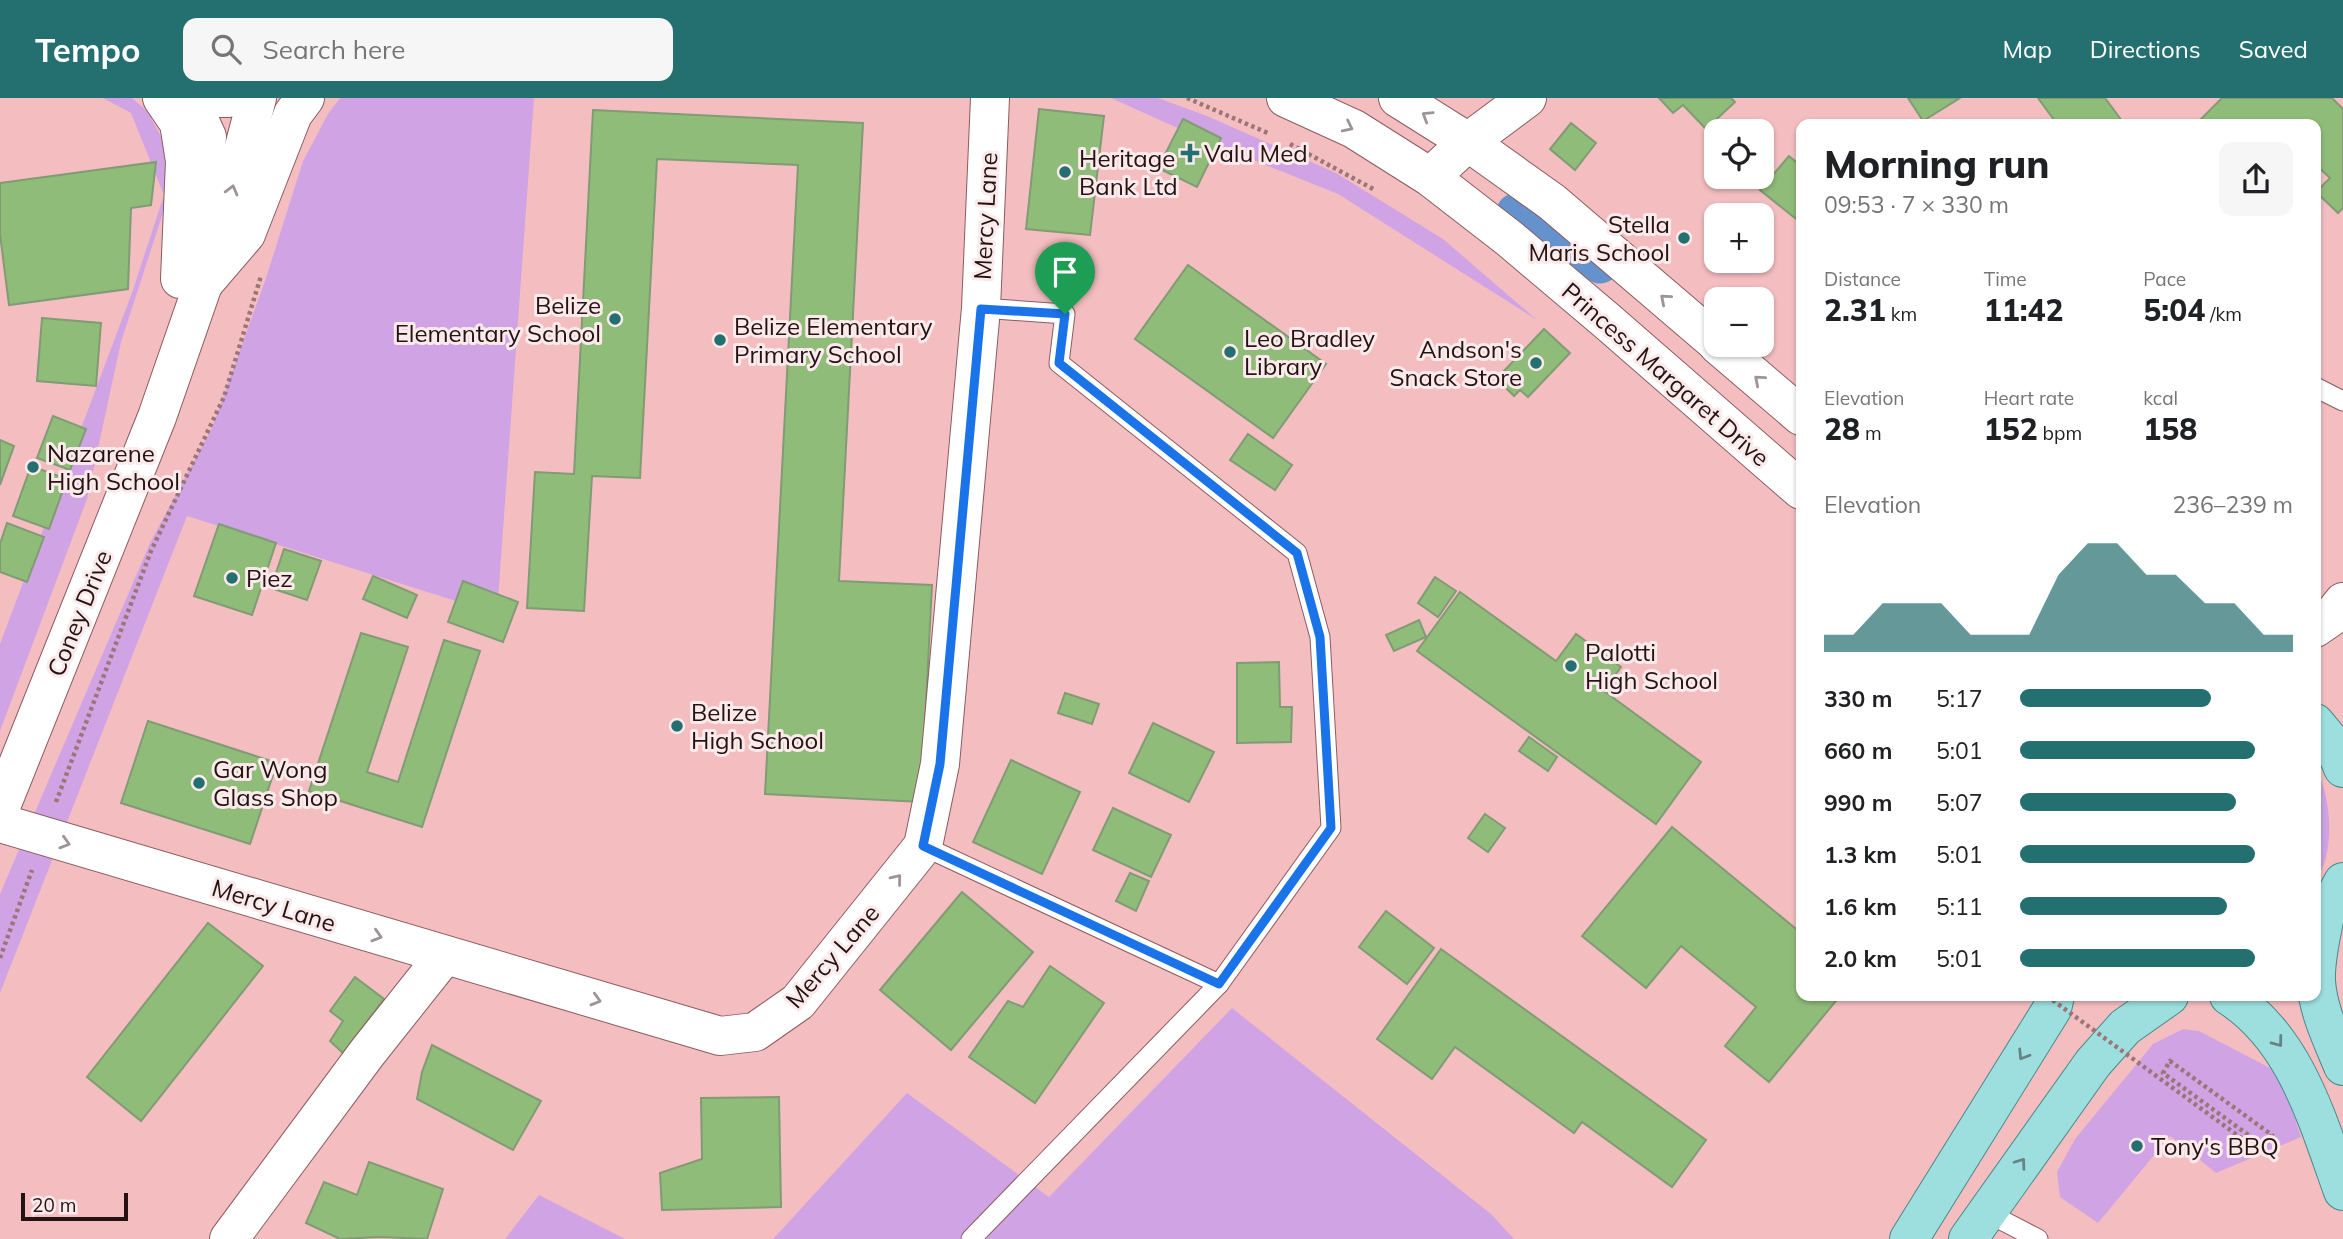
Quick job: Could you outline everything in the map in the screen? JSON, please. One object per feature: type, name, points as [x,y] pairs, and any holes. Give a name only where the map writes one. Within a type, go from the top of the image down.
[{"type":"main road","points":[[2321,730],[2334,746],[2343,768]]},
{"type":"main road","points":[[2321,918],[2343,882]]},
{"type":"main road","points":[[1909,1239],[2052,1009],[2054,1001]]},
{"type":"main road","points":[[1977,1225],[2093,1063],[2125,1027],[2162,1001]]},
{"type":"main road","points":[[2235,1001],[2263,1023],[2283,1047],[2307,1096],[2343,1192]]},
{"type":"main road","points":[[2320,1001],[2343,1066]]},
{"type":"street","points":[[162,98],[179,123],[185,161],[192,281]]},
{"type":"street","name":"Coney Drive","points":[[0,809],[157,417],[192,281],[199,220],[206,137],[189,98]]},
{"type":"street","points":[[204,98],[229,98]]},
{"type":"street","name":"Coney Drive","points":[[192,281],[223,227],[257,98]]},
{"type":"street","points":[[192,281],[246,234],[293,114],[305,98]]},
{"type":"street","name":"Mercy Lane","points":[[0,823],[720,1036],[755,1032],[798,1002],[923,846],[940,764],[981,309],[990,98]]},
{"type":"street","name":"Princess Margaret Drive","points":[[1286,98],[1354,129],[1430,177],[1510,239],[1607,321],[1796,487]]},
{"type":"street","points":[[1398,98],[1468,142],[1552,202],[1704,333]]},
{"type":"street","points":[[1430,177],[1468,142],[1527,98]]},
{"type":"street","points":[[1732,357],[1796,412]]},
{"type":"street","points":[[2321,624],[2331,617],[2343,602]]},
{"type":"street","points":[[236,1236],[368,1053],[444,956]]},
{"type":"lane","points":[[971,1239],[1219,984],[1331,828],[1320,637],[1297,553],[1059,363],[1065,314],[981,309]]},
{"type":"lane","points":[[2321,390],[2343,401]]},
{"type":"lane","points":[[923,846],[1219,984]]},
{"type":"lane","points":[[1977,1225],[2038,1239]]},
{"type":"path","points":[[1187,98],[1280,139],[1385,195]]},
{"type":"path","points":[[0,958],[75,747],[150,551],[224,397],[264,268]]},
{"type":"path","points":[[2054,1001],[2259,1151],[2272,1135],[2170,1061],[2163,1073],[2258,1142]]},
{"type":"shaded area","points":[[103,98],[132,98],[148,112],[169,152],[171,188],[121,342],[87,499],[0,731],[0,644],[133,290],[164,195],[131,113]]},
{"type":"shaded area","points":[[340,98],[534,98],[497,614],[187,516],[0,993],[0,894],[150,543],[212,428],[266,278],[303,161],[328,114]]},
{"type":"shaded area","points":[[1111,98],[1158,98],[1207,116],[1336,173],[1443,239],[1537,320],[1338,194],[1213,144]]},
{"type":"shaded area","points":[[2321,779],[2329,824],[2329,840],[2321,872]]},
{"type":"shaded area","points":[[1232,1008],[1491,1214],[1514,1239],[770,1239],[774,1238],[907,1093],[1049,1197]]},
{"type":"shaded area","points":[[2183,1029],[2199,1031],[2272,1069],[2290,1103],[2301,1137],[2216,1173],[2170,1136],[2098,1223],[2060,1197],[2057,1172],[2075,1139],[2153,1044]]},
{"type":"shaded area","points":[[539,1195],[625,1239],[505,1239]]},
{"type":"building","points":[[1659,98],[1731,98],[1735,102],[1717,119],[1704,119],[1704,127],[1683,105],[1673,113]]},
{"type":"building","points":[[1908,98],[1960,98],[1926,119],[1922,119]]},
{"type":"building","points":[[2038,98],[2105,98],[2121,119],[2053,119]]},
{"type":"building","points":[[2222,98],[2332,98],[2343,109],[2343,208],[2338,213],[2321,197],[2321,187],[2330,178],[2321,170],[2321,119],[2201,119]]},
{"type":"building","name":"Heritage Bank Ltd","points":[[1039,109],[1104,116],[1090,235],[1026,229]]},
{"type":"building","name":"Belize Elementary School","points":[[593,110],[863,123],[839,581],[932,585],[921,802],[765,794],[798,165],[657,159],[640,478],[592,476],[584,611],[527,608],[535,472],[574,474]]},
{"type":"building","name":"Valu Med","points":[[1183,119],[1221,138],[1197,187],[1158,168]]},
{"type":"building","points":[[1571,123],[1596,143],[1575,170],[1550,149]]},
{"type":"building","points":[[1789,156],[1796,162],[1796,219],[1760,190],[1774,189],[1774,174]]},
{"type":"building","points":[[156,162],[151,205],[131,208],[128,289],[9,305],[0,234],[0,183]]},
{"type":"building","name":"Leo Bradley Library","points":[[1188,265],[1326,364],[1273,438],[1135,339]]},
{"type":"building","points":[[42,318],[101,323],[96,386],[37,381]]},
{"type":"building","name":"Andson's Snack Store","points":[[1544,329],[1570,353],[1528,397],[1520,390],[1514,396],[1503,385],[1506,379],[1501,374]]},
{"type":"building","points":[[53,416],[86,429],[70,470],[37,458]]},
{"type":"building","points":[[1248,434],[1292,465],[1275,490],[1230,460]]},
{"type":"building","points":[[0,440],[14,446],[0,485]]},
{"type":"building","points":[[31,466],[67,479],[49,529],[13,516]]},
{"type":"building","points":[[7,523],[44,537],[27,582],[0,572],[0,544]]},
{"type":"building","name":"Piez","points":[[219,524],[276,543],[252,615],[194,596]]},
{"type":"building","points":[[284,549],[321,561],[307,600],[271,588]]},
{"type":"building","points":[[373,576],[417,595],[407,618],[363,599]]},
{"type":"building","points":[[1435,577],[1456,591],[1438,617],[1418,603]]},
{"type":"building","points":[[463,581],[518,602],[503,642],[448,622]]},
{"type":"building","points":[[1460,592],[1556,661],[1576,634],[1621,667],[1604,691],[1701,762],[1656,824],[1417,651]]},
{"type":"building","points":[[1419,620],[1426,637],[1394,651],[1386,635]]},
{"type":"building","points":[[361,633],[408,647],[367,772],[398,782],[444,640],[480,651],[422,827],[309,791]]},
{"type":"building","points":[[1279,662],[1280,707],[1292,707],[1291,742],[1237,743],[1237,663]]},
{"type":"building","points":[[1065,693],[1099,704],[1092,724],[1058,713]]},
{"type":"building","name":"Gar Wong Glass Shop","points":[[148,721],[277,763],[250,844],[121,803]]},
{"type":"building","points":[[1153,723],[1214,752],[1189,802],[1129,773]]},
{"type":"building","points":[[1529,737],[1557,757],[1548,771],[1519,751]]},
{"type":"building","points":[[1011,760],[1080,792],[1042,874],[973,842]]},
{"type":"building","points":[[1113,808],[1171,835],[1151,877],[1093,850]]},
{"type":"building","points":[[1485,814],[1505,828],[1488,852],[1468,838]]},
{"type":"building","points":[[1672,827],[1796,929],[1796,1001],[1836,1001],[1769,1082],[1725,1046],[1756,1007],[1681,946],[1646,988],[1582,936]]},
{"type":"building","points":[[1130,873],[1149,881],[1136,911],[1116,901]]},
{"type":"building","points":[[962,892],[1033,952],[951,1050],[880,990]]},
{"type":"building","points":[[1386,911],[1434,948],[1407,984],[1359,947]]},
{"type":"building","points":[[208,923],[263,966],[141,1121],[87,1077]]},
{"type":"building","points":[[1441,949],[1706,1140],[1672,1187],[1582,1122],[1574,1133],[1455,1047],[1432,1079],[1377,1039]]},
{"type":"building","points":[[1050,966],[1104,1003],[1035,1103],[969,1057],[1008,1001],[1023,1007]]},
{"type":"building","points":[[355,977],[384,999],[343,1053],[330,1041],[343,1021],[330,1011]]},
{"type":"building","points":[[432,1045],[541,1101],[513,1150],[417,1099],[422,1072]]},
{"type":"building","points":[[779,1097],[781,1207],[662,1210],[660,1173],[702,1159],[701,1098]]},
{"type":"building","points":[[369,1162],[443,1189],[427,1239],[340,1239],[306,1223],[324,1182],[357,1195]]},
{"type":"waterway","points":[[1515,212],[1569,239],[1600,265]]},
{"type":"place","name":"Valu Med","points":[[1190,153]]},
{"type":"place","name":"Heritage Bank Ltd","points":[[1065,172]]},
{"type":"place","name":"Stella Maris School","points":[[1684,238]]},
{"type":"place","name":"Belize Elementary School","points":[[615,319]]},
{"type":"place","name":"Belize Elementary Primary School","points":[[720,340]]},
{"type":"place","name":"Leo Bradley Library","points":[[1230,352]]},
{"type":"place","name":"Andson's Snack Store","points":[[1536,363]]},
{"type":"place","name":"Nazarene High School","points":[[33,467]]},
{"type":"place","name":"Piez","points":[[232,578]]},
{"type":"place","name":"Palotti High School","points":[[1571,666]]},
{"type":"place","name":"Belize High School","points":[[677,726]]},
{"type":"place","name":"Gar Wong Glass Shop","points":[[199,783]]},
{"type":"place","name":"Tony's BBQ","points":[[2137,1146]]},
{"type":"route","points":[[981,309],[1065,314],[1059,363],[1297,553],[1320,637],[1331,828],[1219,984],[923,846],[940,764],[981,309]]}]
